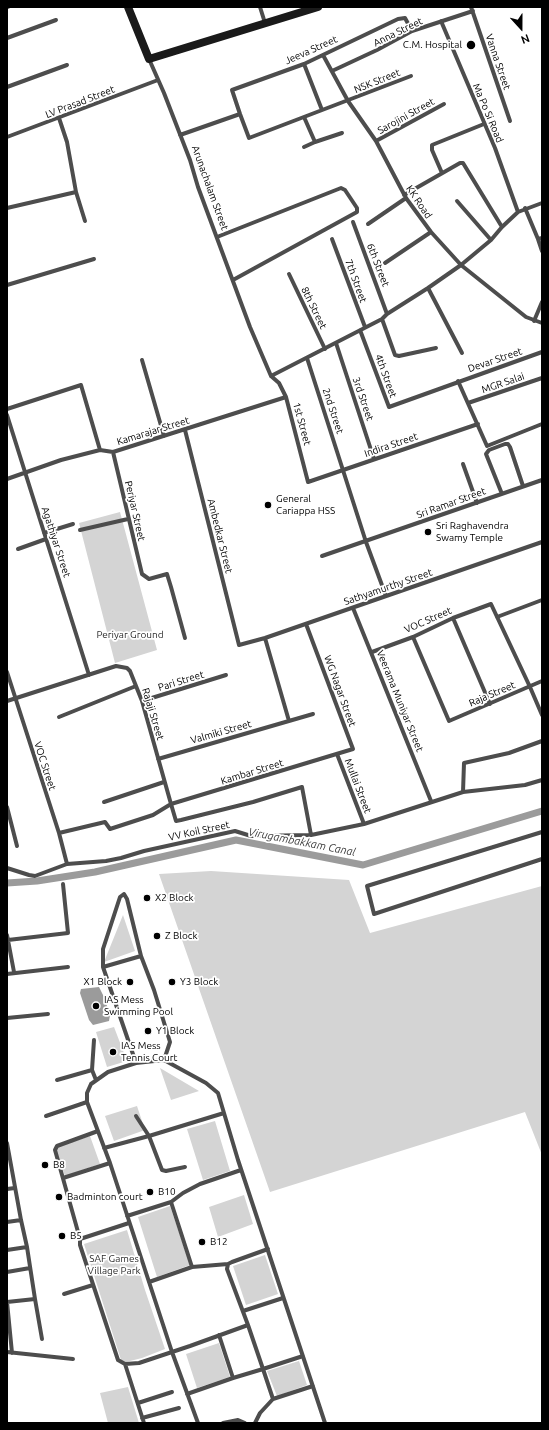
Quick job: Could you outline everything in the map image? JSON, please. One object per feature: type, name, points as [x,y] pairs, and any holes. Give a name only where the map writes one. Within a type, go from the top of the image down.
[{"type":"street","name":"Arunachalam Street","points":[[128,7],[180,135],[233,280],[271,376]]},
{"type":"street","points":[[260,7],[265,23]]},
{"type":"street","points":[[149,59],[314,8]]},
{"type":"street","name":"Anna Street","points":[[332,71],[377,50],[412,31],[472,9]]},
{"type":"street","name":"Vanna Street","points":[[472,9],[510,122]]},
{"type":"street","name":"Jeeva Street","points":[[240,114],[232,90],[304,64],[398,19],[405,18],[412,31]]},
{"type":"street","points":[[7,38],[56,20]]},
{"type":"street","name":"Ma Po Si Road","points":[[441,21],[495,148],[518,212]]},
{"type":"street","name":"KK Road","points":[[323,55],[348,101],[376,142],[405,196],[431,232],[461,264],[526,316],[534,321],[542,323]]},
{"type":"street","points":[[304,64],[322,110]]},
{"type":"street","points":[[7,87],[67,65]]},
{"type":"street","name":"NSK Street","points":[[240,114],[250,138],[411,76]]},
{"type":"street","name":"LV Prasad Street","points":[[7,137],[158,80]]},
{"type":"street","name":"Sarojini Street","points":[[376,142],[444,104]]},
{"type":"street","points":[[180,135],[240,114]]},
{"type":"street","points":[[304,117],[315,142]]},
{"type":"street","points":[[59,118],[68,149],[76,192],[85,220]]},
{"type":"street","points":[[442,173],[432,150],[432,145],[484,124]]},
{"type":"street","points":[[304,147],[342,133]]},
{"type":"street","points":[[368,224],[405,196],[442,173],[463,163],[502,227]]},
{"type":"street","points":[[217,237],[341,188],[345,190],[357,208],[356,212],[233,280]]},
{"type":"street","points":[[7,208],[76,192]]},
{"type":"street","points":[[457,201],[491,240]]},
{"type":"street","points":[[271,376],[382,319],[461,264],[491,240],[518,212],[525,208],[542,203]]},
{"type":"street","points":[[525,208],[540,239],[542,252]]},
{"type":"street","name":"6th Street","points":[[353,222],[388,314]]},
{"type":"street","points":[[385,264],[431,232]]},
{"type":"street","name":"7th Street","points":[[332,240],[365,327]]},
{"type":"street","points":[[7,285],[94,259]]},
{"type":"street","name":"8th Street","points":[[289,274],[325,349]]},
{"type":"street","points":[[428,288],[462,353]]},
{"type":"street","points":[[534,321],[542,302]]},
{"type":"street","points":[[382,319],[395,355],[399,356],[436,348]]},
{"type":"street","name":"4th Street","points":[[360,330],[389,407],[456,383]]},
{"type":"street","name":"3rd Street","points":[[336,343],[374,459]]},
{"type":"street","name":"Devar Street","points":[[456,383],[542,352]]},
{"type":"street","name":"2nd Street","points":[[307,358],[366,542],[386,596]]},
{"type":"street","points":[[142,360],[164,436]]},
{"type":"street","name":"1st Street","points":[[271,376],[279,382],[286,397],[308,482]]},
{"type":"street","name":"MGR Salai","points":[[468,403],[542,378]]},
{"type":"street","points":[[456,383],[468,403],[487,446],[542,424]]},
{"type":"street","points":[[7,410],[81,385],[100,450]]},
{"type":"street","name":"Kamarajar Street","points":[[7,479],[61,460],[100,450],[113,452],[286,397]]},
{"type":"street","name":"Agathiyar Street","points":[[7,415],[89,675]]},
{"type":"street","name":"Indira Street","points":[[308,482],[478,424]]},
{"type":"street","name":"Ambedkar Street","points":[[185,430],[239,645]]},
{"type":"street","points":[[502,494],[486,454],[489,450],[508,444],[523,486]]},
{"type":"street","name":"Periyar Street","points":[[113,452],[142,574],[150,579],[167,574],[185,638]]},
{"type":"street","points":[[463,464],[477,503]]},
{"type":"street","name":"Sri Ramar Street","points":[[322,556],[542,480]]},
{"type":"street","points":[[80,530],[128,519]]},
{"type":"street","points":[[44,533],[73,524]]},
{"type":"street","points":[[18,549],[46,539]]},
{"type":"street","name":"Sathyamurthy Street","points":[[239,645],[265,638],[542,542]]},
{"type":"street","points":[[542,600],[497,617],[542,715]]},
{"type":"street","name":"VOC Street","points":[[372,652],[453,618],[491,604],[497,617]]},
{"type":"street","name":"Veerama Muniyar Street","points":[[353,608],[431,801]]},
{"type":"street","points":[[453,618],[490,704]]},
{"type":"street","name":"WG Nagar Street","points":[[306,624],[352,749],[337,754]]},
{"type":"street","name":"Raja Street","points":[[412,636],[449,721],[542,681]]},
{"type":"street","points":[[265,638],[289,721]]},
{"type":"street","name":"Rajaji Street","points":[[89,675],[116,666],[127,668],[130,671],[142,701],[176,821],[254,802],[302,787],[311,835]]},
{"type":"street","name":"VOC Street","points":[[7,672],[59,833],[67,864]]},
{"type":"street","points":[[7,701],[89,675]]},
{"type":"street","name":"Pari Street","points":[[142,701],[226,675]]},
{"type":"street","points":[[59,717],[136,686]]},
{"type":"street","name":"Valmiki Street","points":[[158,759],[313,714]]},
{"type":"street","points":[[463,792],[464,763],[509,753],[542,741]]},
{"type":"street","name":"Kambar Street","points":[[59,833],[105,822],[110,829],[153,815],[171,804],[337,754]]},
{"type":"street","name":"Mullai Street","points":[[337,754],[364,824]]},
{"type":"street","name":"VV Koil Street","points":[[7,868],[35,876],[67,864],[113,859],[235,831],[251,836],[311,835],[364,824],[431,801],[463,792],[525,785],[542,780]]},
{"type":"street","points":[[104,802],[164,782]]},
{"type":"street","points":[[7,807],[17,846]]},
{"type":"street","points":[[542,832],[367,886],[374,914],[542,859]]},
{"type":"street","points":[[14,972],[7,937],[68,933],[63,884]]},
{"type":"street","points":[[136,1063],[103,967],[103,949],[120,897],[124,894],[141,956],[154,990],[170,1042],[164,1060]]},
{"type":"street","points":[[103,967],[141,956]]},
{"type":"street","points":[[7,974],[68,966]]},
{"type":"street","points":[[7,1018],[48,1014]]},
{"type":"street","points":[[94,1040],[92,1070],[96,1080]]},
{"type":"street","points":[[198,1423],[172,1352],[110,1163],[87,1102],[87,1093],[91,1084],[96,1080],[108,1072],[136,1063],[164,1060],[206,1083],[218,1093],[241,1170],[325,1423]]},
{"type":"street","points":[[56,1080],[92,1070]]},
{"type":"street","points":[[46,1116],[87,1102]]},
{"type":"street","points":[[104,1148],[181,1127],[224,1113]]},
{"type":"street","points":[[136,1116],[149,1136],[162,1170],[166,1171],[184,1167]]},
{"type":"street","points":[[98,1131],[57,1146],[55,1148],[55,1152],[80,1239],[80,1245],[118,1360],[125,1364],[139,1362],[248,1325]]},
{"type":"street","points":[[7,1143],[8,1158],[27,1247],[42,1339]]},
{"type":"street","points":[[62,1178],[110,1163]]},
{"type":"street","points":[[127,1216],[171,1202],[183,1193],[200,1184],[241,1170]]},
{"type":"street","points":[[7,1189],[15,1188]]},
{"type":"street","points":[[171,1202],[192,1267]]},
{"type":"street","points":[[7,1222],[21,1220]]},
{"type":"street","points":[[80,1239],[129,1223]]},
{"type":"street","points":[[7,1250],[27,1247]]},
{"type":"street","points":[[149,1282],[192,1267],[228,1264],[268,1249]]},
{"type":"street","points":[[228,1264],[227,1269],[273,1399]]},
{"type":"street","points":[[7,1272],[30,1268]]},
{"type":"street","points":[[64,1294],[94,1285]]},
{"type":"street","points":[[243,1311],[283,1298]]},
{"type":"street","points":[[35,1299],[7,1302],[9,1352],[73,1359]]},
{"type":"street","points":[[219,1335],[233,1378]]},
{"type":"street","points":[[187,1394],[303,1356]]},
{"type":"street","points":[[125,1364],[144,1423]]},
{"type":"street","points":[[255,1423],[260,1413],[273,1399],[313,1386]]},
{"type":"street","points":[[138,1403],[172,1392]]},
{"type":"street","points":[[142,1418],[179,1408]]},
{"type":"street","points":[[223,1423],[238,1420],[245,1423]]},
{"type":"green space","name":"Periyar Ground","points":[[120,512],[157,650],[115,663],[79,523]]},
{"type":"green space","points":[[211,871],[349,880],[370,933],[542,886],[542,1155],[525,1112],[270,1192],[159,874]]},
{"type":"green space","points":[[123,915],[135,951],[104,962]]},
{"type":"green space","name":"IAS Mess Tennis Court","points":[[114,1027],[127,1061],[107,1067],[96,1032]]},
{"type":"green space","points":[[160,1068],[199,1091],[171,1100]]},
{"type":"green space","points":[[137,1106],[145,1130],[114,1141],[105,1116]]},
{"type":"green space","points":[[215,1121],[230,1171],[203,1180],[187,1129]]},
{"type":"green space","points":[[90,1136],[100,1164],[65,1176],[55,1148]]},
{"type":"green space","points":[[244,1195],[253,1224],[218,1237],[209,1207]]},
{"type":"green space","points":[[170,1206],[190,1265],[157,1277],[138,1217]]},
{"type":"green space","name":"SAF Games Village Park","points":[[127,1230],[165,1349],[142,1358],[122,1363],[84,1244]]},
{"type":"green space","points":[[265,1255],[278,1294],[246,1305],[233,1266]]},
{"type":"green space","points":[[219,1343],[230,1377],[197,1388],[186,1354]]},
{"type":"green space","points":[[299,1361],[307,1385],[277,1396],[267,1371]]},
{"type":"green space","points":[[128,1387],[139,1423],[108,1423],[100,1393]]},
{"type":"shaded area","name":"IAS Mess Swimming Pool","points":[[99,987],[110,1015],[109,1021],[93,1025],[89,1020],[80,993],[81,989]]},
{"type":"waterway","name":"Virugambakkam Canal","points":[[7,883],[37,881],[95,872],[236,840],[363,865],[542,811]]},
{"type":"place","name":"C.M. Hospital","points":[[471,45]]},
{"type":"place","name":"General Cariappa HSS","points":[[268,505]]},
{"type":"place","name":"Sri Raghavendra Swamy Temple","points":[[428,532]]},
{"type":"place","name":"X2 Block","points":[[147,898]]},
{"type":"place","name":"Z Block","points":[[157,936]]},
{"type":"place","name":"X1 Block","points":[[130,982]]},
{"type":"place","name":"Y3 Block","points":[[172,982]]},
{"type":"place","name":"IAS Mess Swimming Pool","points":[[96,1006]]},
{"type":"place","name":"Y1 Block","points":[[148,1031]]},
{"type":"place","name":"IAS Mess Tennis Court","points":[[113,1052]]},
{"type":"place","name":"B8","points":[[45,1165]]},
{"type":"place","name":"B10","points":[[150,1192]]},
{"type":"place","name":"Badminton court","points":[[59,1197]]},
{"type":"place","name":"B5","points":[[62,1236]]},
{"type":"place","name":"B12","points":[[202,1242]]}]
